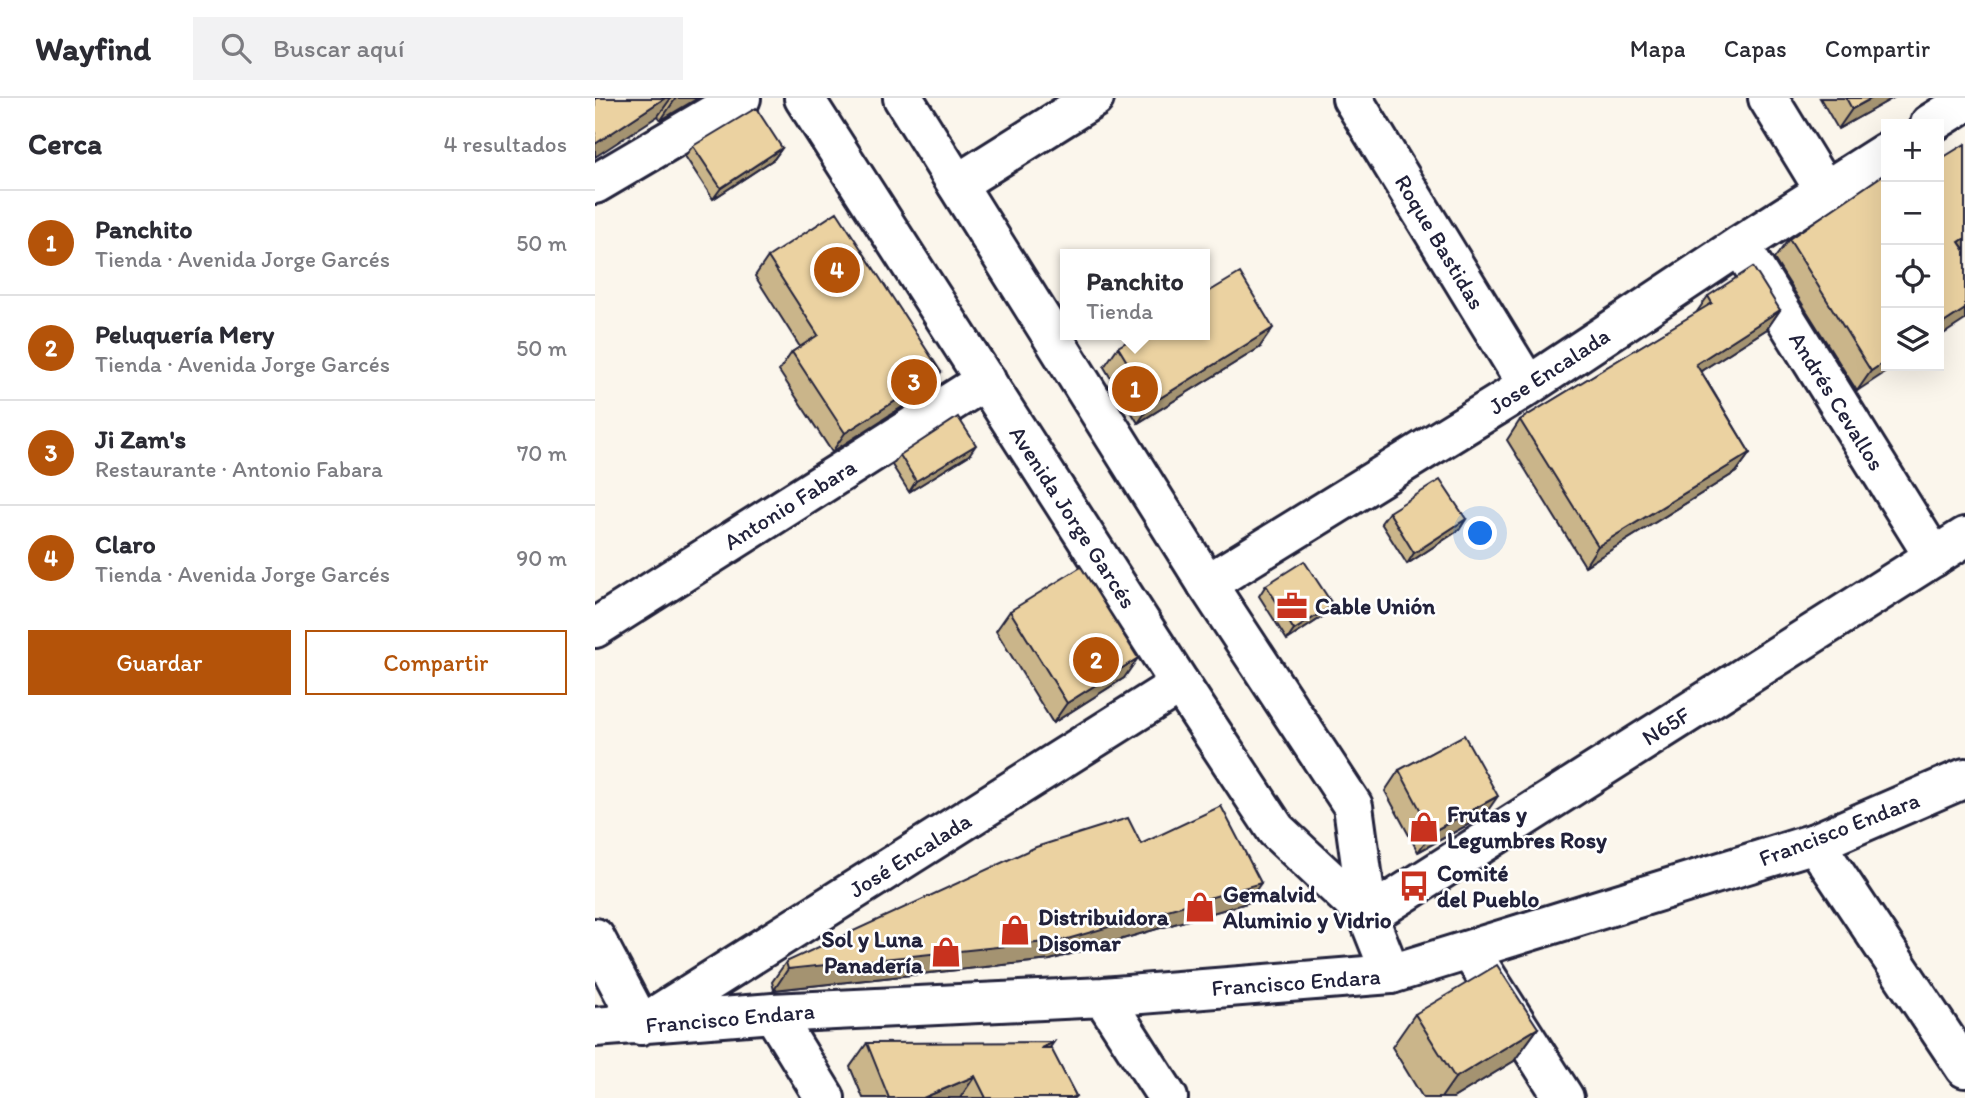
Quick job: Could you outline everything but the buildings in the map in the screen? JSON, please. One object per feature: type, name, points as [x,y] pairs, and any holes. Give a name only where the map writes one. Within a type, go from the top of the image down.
[{"type":"street","points":[[595,184],[741,98]]},
{"type":"street","name":"Avenida Jorge Garcés","points":[[804,98],[1276,830],[1368,916]]},
{"type":"street","name":"Avenida Jorge Garcés","points":[[903,98],[1207,584],[1353,806],[1368,916],[1391,974]]},
{"type":"street","points":[[957,184],[1094,98]]},
{"type":"street","name":"Roque Bastidas","points":[[1352,98],[1528,386]]},
{"type":"street","points":[[1768,98],[1825,191]]},
{"type":"street","points":[[1938,119],[1965,102]]},
{"type":"street","name":"Jose Encalada","points":[[1207,584],[1528,386],[1881,155]]},
{"type":"street","name":"Andrés Cevallos","points":[[1740,245],[1934,557]]},
{"type":"street","name":"Antonio Fabara","points":[[595,628],[986,380]]},
{"type":"street","name":"N65F","points":[[1368,916],[1965,537]]},
{"type":"street","name":"José Encalada","points":[[641,1025],[1180,684]]},
{"type":"street","name":"Francisco Endara","points":[[595,1027],[773,1013],[1103,996],[1391,974],[1815,843],[1965,778]]},
{"type":"street","points":[[1815,843],[1965,1068]]},
{"type":"street","points":[[595,938],[641,1025]]},
{"type":"street","points":[[1470,951],[1564,1098]]},
{"type":"street","points":[[1103,996],[1168,1098]]},
{"type":"street","points":[[773,1013],[825,1098]]},
{"type":"place","name":"Claro","points":[[837,270]]},
{"type":"place","name":"Ji Zam's","points":[[914,382]]},
{"type":"place","name":"Panchito","points":[[1135,389]]},
{"type":"place","name":"Cable Unión","points":[[1292,606]]},
{"type":"place","name":"Peluquería Mery","points":[[1096,660]]},
{"type":"place","name":"Frutas y Legumbres Rosy","points":[[1424,827]]},
{"type":"place","name":"Comité del Pueblo","points":[[1414,886]]},
{"type":"place","name":"Gemalvid Aluminio y Vidrio","points":[[1200,907]]},
{"type":"place","name":"Distribuidora Disomar","points":[[1015,930]]},
{"type":"place","name":"Sol y Luna Panadería","points":[[946,952]]}]
